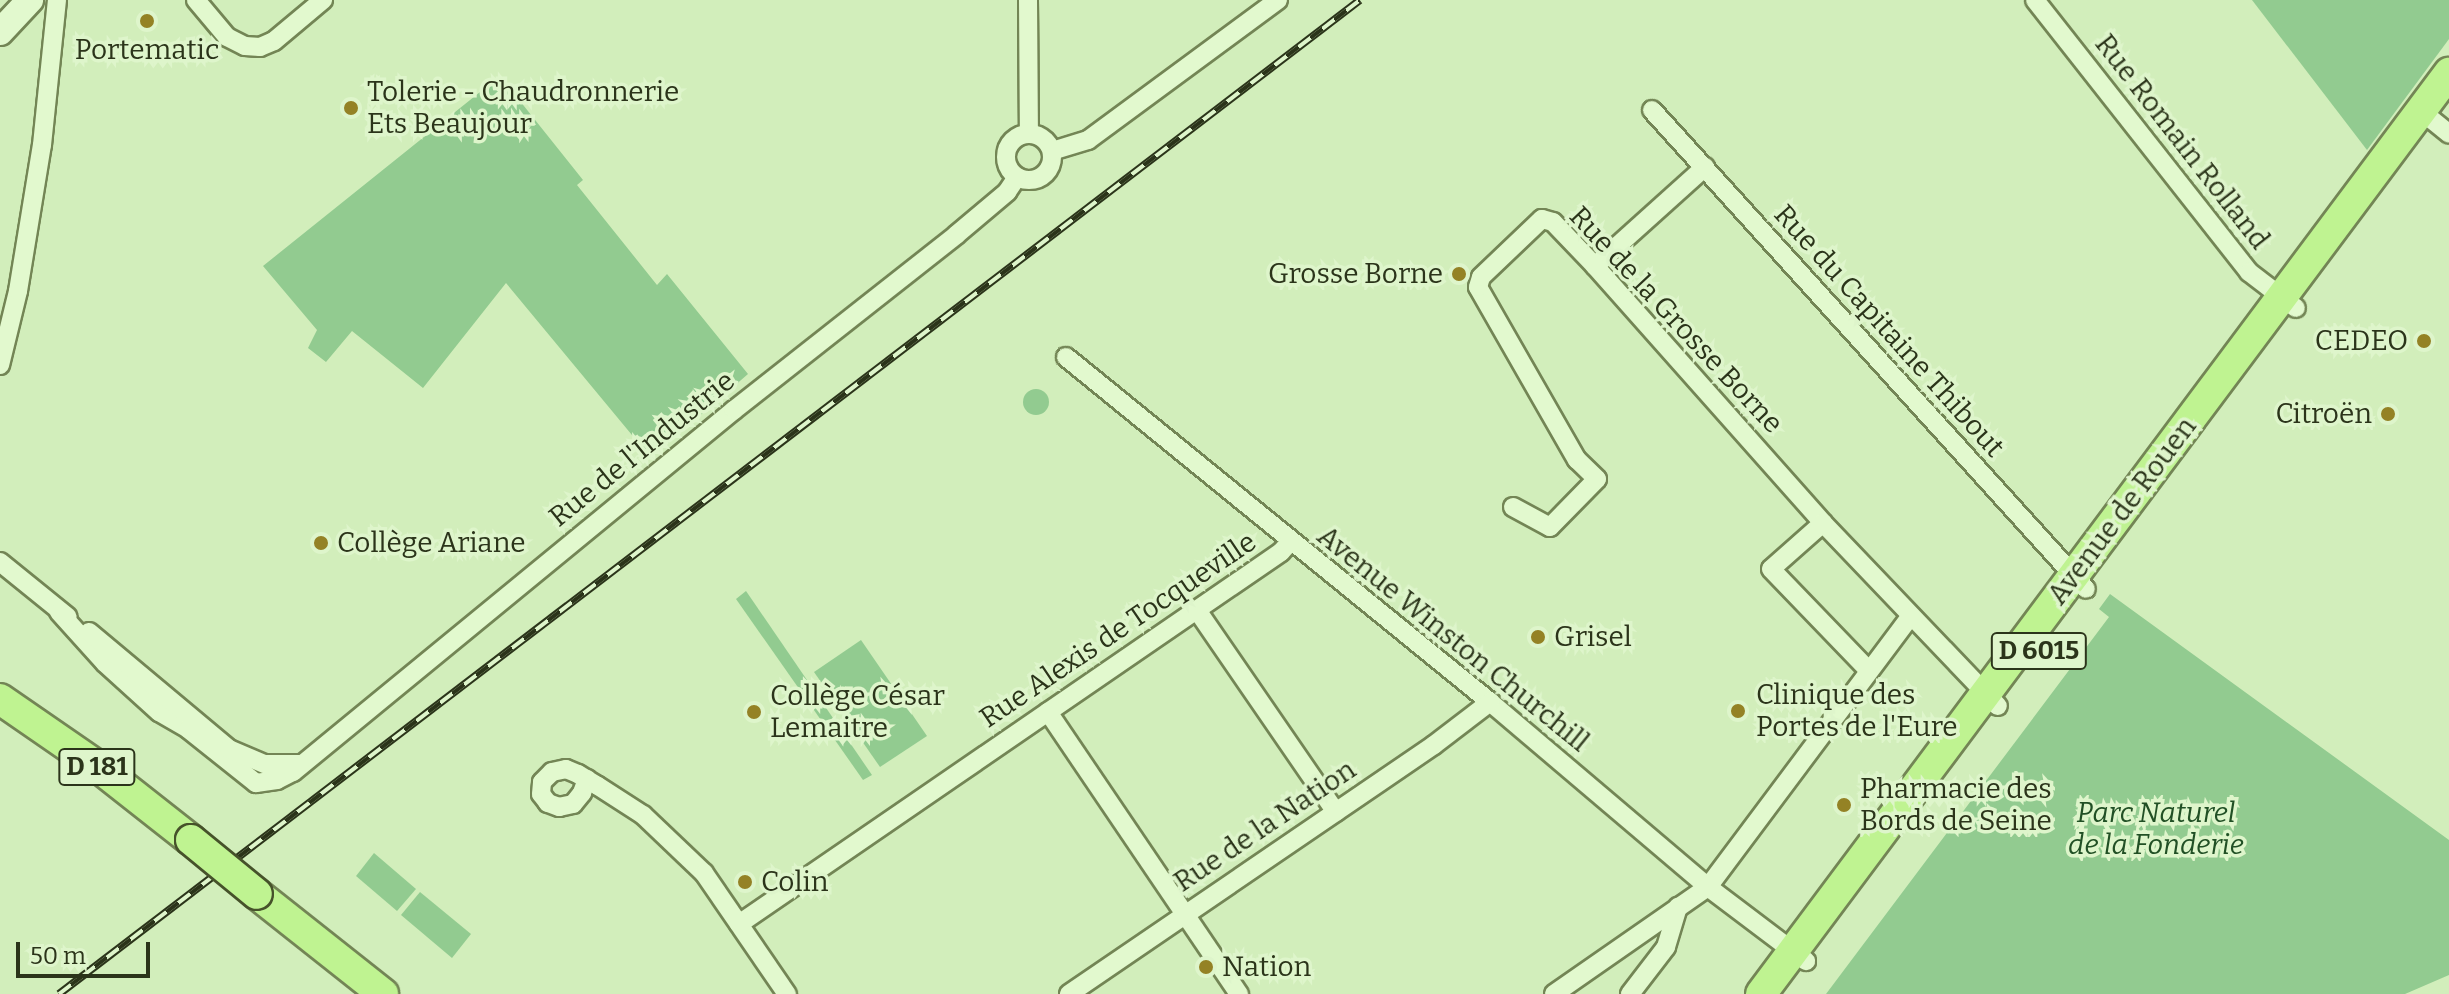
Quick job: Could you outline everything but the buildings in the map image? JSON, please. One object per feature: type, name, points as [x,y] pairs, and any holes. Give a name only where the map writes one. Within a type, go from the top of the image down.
[{"type":"main road","points":[[0,32],[30,0]]},
{"type":"main road","name":"D 6015","points":[[2289,303],[2438,118],[2449,73]]},
{"type":"main road","name":"Avenue de Rouen","points":[[1761,994],[1800,956],[2289,303]]},
{"type":"main road","name":"D 181","points":[[0,699],[97,766],[383,994]]},
{"type":"main road","name":"Avenue de Rouen","points":[[1781,994],[1800,956]]},
{"type":"street","points":[[196,0],[227,37],[245,46],[260,47],[274,41],[323,0]]},
{"type":"street","points":[[1028,0],[1029,134]]},
{"type":"street","points":[[1052,151],[1088,140],[1278,0]]},
{"type":"street","name":"Rue Romain Rolland","points":[[2035,0],[2249,272],[2289,303]]},
{"type":"street","points":[[0,365],[18,291],[42,145],[56,9]]},
{"type":"street","name":"Rue du Capitaine Thibout","points":[[1652,110],[2079,583]]},
{"type":"street","points":[[1029,134],[1043,139],[1052,151],[1046,173],[1032,180],[1017,177],[1007,165],[1007,150],[1015,138],[1029,134]]},
{"type":"street","points":[[1595,266],[1705,167]]},
{"type":"street","name":"Rue de l'Industrie","points":[[59,612],[105,663],[159,712],[188,729],[241,773],[262,784],[293,772],[758,390],[956,235],[1007,192],[1017,177]]},
{"type":"street","name":"Rue de la Grosse Borne","points":[[1513,507],[1550,527],[1597,479],[1577,460],[1478,287],[1481,277],[1542,219],[1553,222],[1595,266],[1823,523],[1991,701]]},
{"type":"street","name":"Avenue Winston Churchill","points":[[1066,357],[1490,702],[1708,887],[1800,956]]},
{"type":"street","points":[[1823,523],[1771,569],[1869,671]]},
{"type":"street","name":"Rue Alexis de Tocqueville","points":[[739,924],[1197,610],[1290,542]]},
{"type":"street","points":[[0,562],[59,612],[99,638],[229,749],[253,761],[274,765],[300,764]]},
{"type":"street","points":[[1197,610],[1336,812]]},
{"type":"street","points":[[1554,994],[1708,887],[1910,617]]},
{"type":"street","name":"Rue de la Nation","points":[[1069,994],[1336,812],[1490,702]]},
{"type":"street","points":[[1048,712],[1239,994]]},
{"type":"street","points":[[587,779],[643,815],[675,841],[704,873],[787,994]]},
{"type":"street","points":[[1630,994],[1666,947],[1678,907]]},
{"type":"green space","points":[[2252,0],[2449,0],[2449,39],[2367,150]]},
{"type":"green space","points":[[500,76],[583,180],[577,185],[657,285],[667,274],[748,374],[651,458],[506,283],[423,388],[352,331],[326,362],[308,348],[317,330],[263,266]]},
{"type":"green space","points":[[1036,389],[1045,393],[1049,402],[1045,411],[1036,415],[1027,411],[1023,402],[1027,393]]},
{"type":"green space","points":[[746,591],[872,775],[863,780],[736,599]]},
{"type":"green space","name":"Parc Naturel de la Fonderie","points":[[2110,594],[2449,840],[2449,975],[2405,994],[1826,994],[2109,617],[2099,609]]},
{"type":"green space","points":[[861,640],[927,736],[880,767],[814,672]]},
{"type":"green space","points":[[374,853],[416,889],[397,911],[356,876]]},
{"type":"green space","points":[[420,892],[471,934],[452,958],[401,915]]},
{"type":"railway","points":[[59,994],[1360,0]]},
{"type":"place","name":"Portematic","points":[[147,21]]},
{"type":"place","name":"Tolerie - Chaudronnerie Ets Beaujour","points":[[351,108]]},
{"type":"place","name":"Grosse Borne","points":[[1459,274]]},
{"type":"place","name":"CEDEO","points":[[2424,341]]},
{"type":"place","name":"Citroën","points":[[2388,414]]},
{"type":"place","name":"Collège Ariane","points":[[321,543]]},
{"type":"place","name":"Grisel","points":[[1538,637]]},
{"type":"place","name":"Clinique des Portes de l'Eure","points":[[1738,711]]},
{"type":"place","name":"Collège César Lemaitre","points":[[754,712]]},
{"type":"place","name":"Pharmacie des Bords de Seine","points":[[1844,805]]},
{"type":"place","name":"Colin","points":[[745,882]]},
{"type":"place","name":"Nation","points":[[1206,967]]}]
